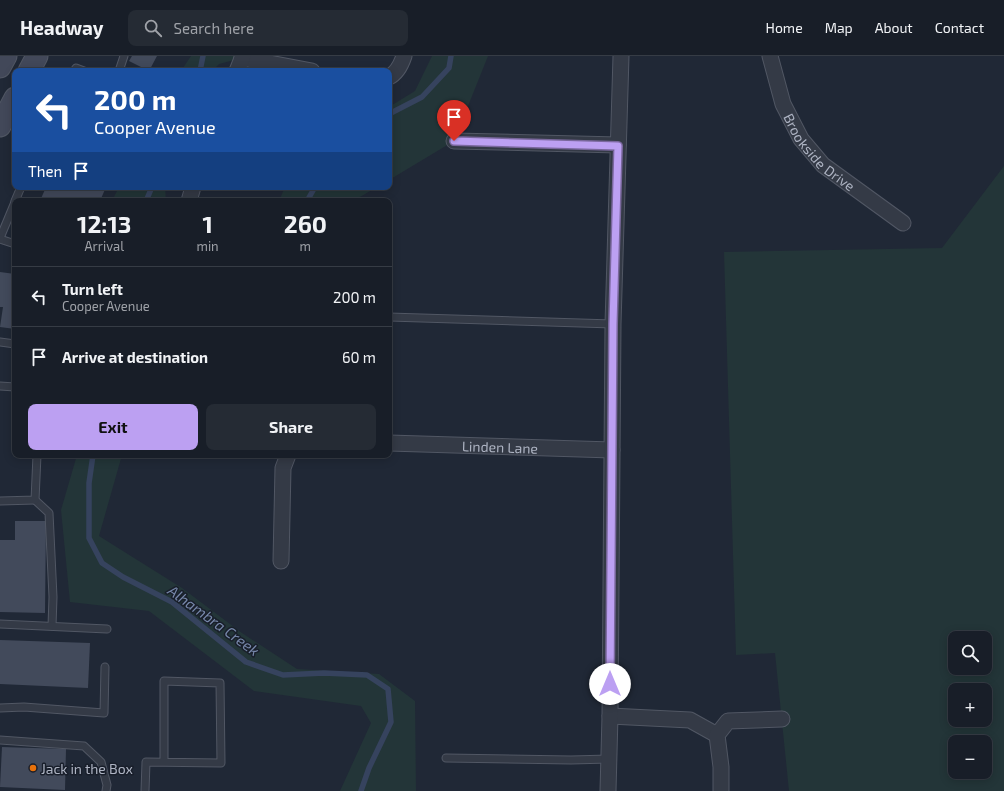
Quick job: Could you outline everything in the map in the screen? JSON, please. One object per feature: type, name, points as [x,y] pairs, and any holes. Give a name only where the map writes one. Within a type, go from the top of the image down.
[{"type":"main road","points":[[0,67],[6,56]]},
{"type":"main road","points":[[31,68],[37,56]]},
{"type":"main road","points":[[0,126],[10,101]]},
{"type":"street","points":[[392,75],[402,63],[404,56]]},
{"type":"street","points":[[608,791],[613,324],[621,56]]},
{"type":"street","name":"Brookside Drive","points":[[770,56],[783,104],[801,139],[823,165],[903,222]]},
{"type":"street","points":[[241,62],[288,68]]},
{"type":"street","points":[[454,141],[618,146]]},
{"type":"street","name":"Linden Lane","points":[[392,443],[612,450]]},
{"type":"street","points":[[281,561],[282,468],[287,458]]},
{"type":"street","points":[[610,716],[690,720],[717,735]]},
{"type":"street","points":[[721,791],[721,767],[717,735],[728,721],[782,719]]},
{"type":"lane","points":[[120,68],[124,56]]},
{"type":"lane","points":[[12,209],[0,239],[12,243]]},
{"type":"lane","points":[[392,317],[613,324]]},
{"type":"lane","points":[[0,342],[12,344]]},
{"type":"lane","points":[[0,386],[12,387]]},
{"type":"lane","points":[[35,500],[37,458]]},
{"type":"lane","points":[[0,500],[35,500],[49,513],[53,597],[52,626]]},
{"type":"lane","points":[[0,624],[107,628]]},
{"type":"lane","points":[[0,708],[24,707],[104,713],[105,667]]},
{"type":"lane","points":[[145,791],[146,762],[221,763],[220,683],[164,681],[164,762]]},
{"type":"lane","points":[[0,740],[84,746],[101,762],[107,785],[106,791]]},
{"type":"lane","points":[[446,758],[571,760],[609,759]]},
{"type":"shaded area","points":[[191,56],[243,56],[242,58],[219,64],[215,68],[183,68]]},
{"type":"shaded area","points":[[432,56],[488,56],[454,141],[392,178],[392,105],[415,91]]},
{"type":"shaded area","points":[[1004,166],[1004,791],[789,791],[775,653],[736,655],[724,252],[942,248]]},
{"type":"shaded area","points":[[118,190],[165,190],[166,198],[114,198]]},
{"type":"shaded area","points":[[284,190],[372,190],[358,198],[280,198]]},
{"type":"shaded area","points":[[76,458],[121,458],[99,536],[182,588],[242,633],[297,669],[379,674],[415,701],[416,791],[340,791],[371,723],[361,706],[254,691],[149,611],[70,602],[61,510]]},
{"type":"building","points":[[132,56],[157,56],[151,68],[143,68],[129,61]]},
{"type":"building","points":[[45,190],[105,190],[101,198],[41,198]]},
{"type":"building","points":[[0,272],[12,274],[12,329],[0,327],[3,307],[0,307]]},
{"type":"building","points":[[15,521],[46,521],[45,613],[0,612],[0,540],[15,540]]},
{"type":"building","points":[[0,640],[90,643],[88,688],[0,684]]},
{"type":"building","name":"Jack in the Box","points":[[2,747],[66,749],[65,790],[0,787]]},
{"type":"waterway","points":[[201,68],[203,56]]},
{"type":"waterway","name":"Alhambra Creek","points":[[392,112],[422,97],[449,68],[451,56]]},
{"type":"waterway","points":[[147,198],[151,190]]},
{"type":"waterway","name":"Alhambra Creek","points":[[309,198],[313,190]]},
{"type":"waterway","name":"Alhambra Creek","points":[[93,458],[89,483],[89,538],[102,563],[123,577],[172,602],[246,662],[283,675],[324,673],[367,675],[388,689],[391,722],[369,768],[361,791]]},
{"type":"place","name":"Jack in the Box","points":[[33,768]]},
{"type":"route","points":[[454,141],[618,146],[613,324],[610,684]]}]
